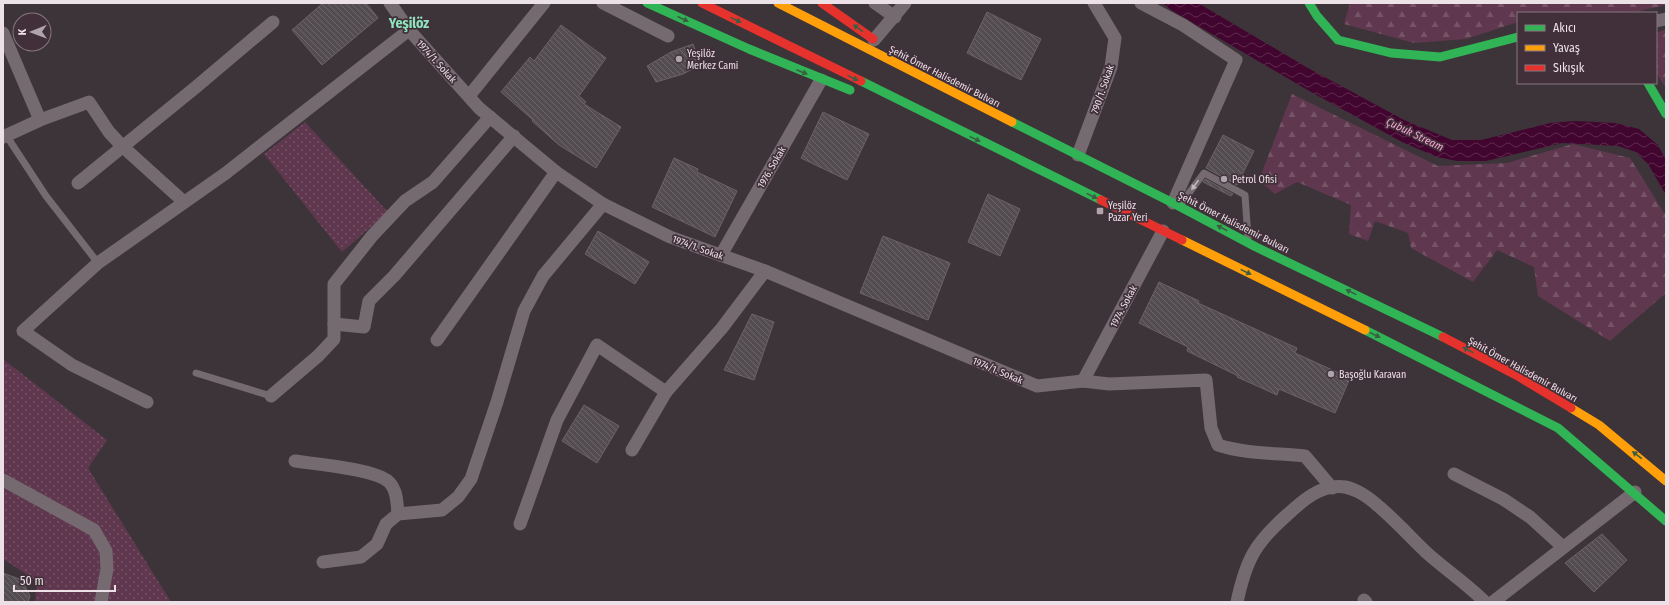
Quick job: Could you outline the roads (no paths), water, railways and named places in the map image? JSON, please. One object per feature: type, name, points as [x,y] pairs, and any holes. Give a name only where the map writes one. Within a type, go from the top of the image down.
[{"type":"main road","points":[[647,3],[821,80],[858,93]]},
{"type":"main road","points":[[702,3],[1558,428],[1635,492],[1666,521]]},
{"type":"main road","name":"Şehit Ömer Halisdemir Bulvarı","points":[[778,3],[935,84],[1176,204],[1248,242],[1412,321],[1516,375],[1599,425],[1666,481]]},
{"type":"main road","points":[[822,3],[935,84]]},
{"type":"main road","points":[[1309,3],[1317,16],[1338,40],[1391,54],[1440,57],[1517,37]]},
{"type":"main road","points":[[1649,84],[1666,114]]},
{"type":"main road","points":[[873,98],[940,121]]},
{"type":"street","name":"1974/1. Sokak","points":[[390,3],[409,30],[490,117],[556,172],[603,204],[670,237],[765,271],[1037,386],[1083,381]]},
{"type":"street","points":[[469,96],[544,3]]},
{"type":"street","points":[[604,3],[668,36]]},
{"type":"street","points":[[876,3],[895,17]]},
{"type":"street","points":[[874,40],[895,17],[905,3]]},
{"type":"street","name":"790/1. Sokak","points":[[1078,155],[1111,66],[1115,38],[1094,3]]},
{"type":"street","points":[[1141,3],[1183,25],[1236,60],[1176,204]]},
{"type":"street","points":[[78,182],[196,87],[273,22]]},
{"type":"street","points":[[147,402],[72,365],[23,331],[98,263],[226,173],[409,30]]},
{"type":"street","points":[[3,33],[40,120]]},
{"type":"street","name":"1976. Sokak","points":[[721,254],[821,80]]},
{"type":"street","points":[[5,136],[40,120],[89,102],[109,132],[122,146],[184,202]]},
{"type":"street","points":[[271,396],[318,356],[334,339],[334,284],[372,236],[405,201],[434,182],[490,117]]},
{"type":"street","points":[[334,324],[364,327],[369,301],[394,276],[514,136]]},
{"type":"street","points":[[437,340],[556,172]]},
{"type":"street","points":[[323,562],[361,557],[377,544],[386,524],[398,514],[442,510],[458,497],[471,479],[497,402],[524,311],[543,276],[603,204]]},
{"type":"street","name":"1974. Sokak","points":[[1083,381],[1163,231]]},
{"type":"street","points":[[632,450],[666,392],[722,328],[765,271]]},
{"type":"street","points":[[520,524],[557,420],[597,345],[666,392]]},
{"type":"street","points":[[1083,381],[1109,384],[1206,380],[1211,428],[1218,445],[1239,452],[1273,452],[1305,456],[1332,488]]},
{"type":"street","points":[[295,461],[361,471],[388,481],[395,491],[398,514]]},
{"type":"street","points":[[1454,474],[1503,499],[1530,517],[1563,547]]},
{"type":"street","points":[[3,480],[94,530],[106,551],[108,569],[101,602]]},
{"type":"street","points":[[1237,602],[1242,577],[1261,540],[1304,500],[1324,489],[1345,487],[1367,496],[1428,554],[1472,589],[1485,602]]},
{"type":"street","points":[[1493,602],[1635,492]]},
{"type":"lane","points":[[5,136],[46,196],[98,263]]},
{"type":"lane","points":[[1176,204],[1204,172],[1245,195],[1248,242]]},
{"type":"lane","points":[[196,373],[271,396]]},
{"type":"water","name":"Çubuk Stream","points":[[1163,3],[1198,3],[1308,68],[1404,120],[1452,140],[1481,140],[1550,123],[1575,121],[1616,123],[1639,129],[1658,145],[1666,160],[1666,195],[1648,164],[1636,152],[1618,146],[1562,143],[1486,161],[1457,161],[1437,157],[1402,142],[1311,92],[1171,10]]},
{"type":"place","name":"Yeşilöz Merkez Cami","points":[[679,59]]},
{"type":"place","name":"Petrol Ofisi","points":[[1224,179]]},
{"type":"place","name":"Yeşilöz Pazar Yeri","points":[[1100,211]]},
{"type":"place","name":"Başoğlu Karavan","points":[[1331,374]]},
{"type":"district","name":"Yeşilöz","points":[[409,23]]}]
